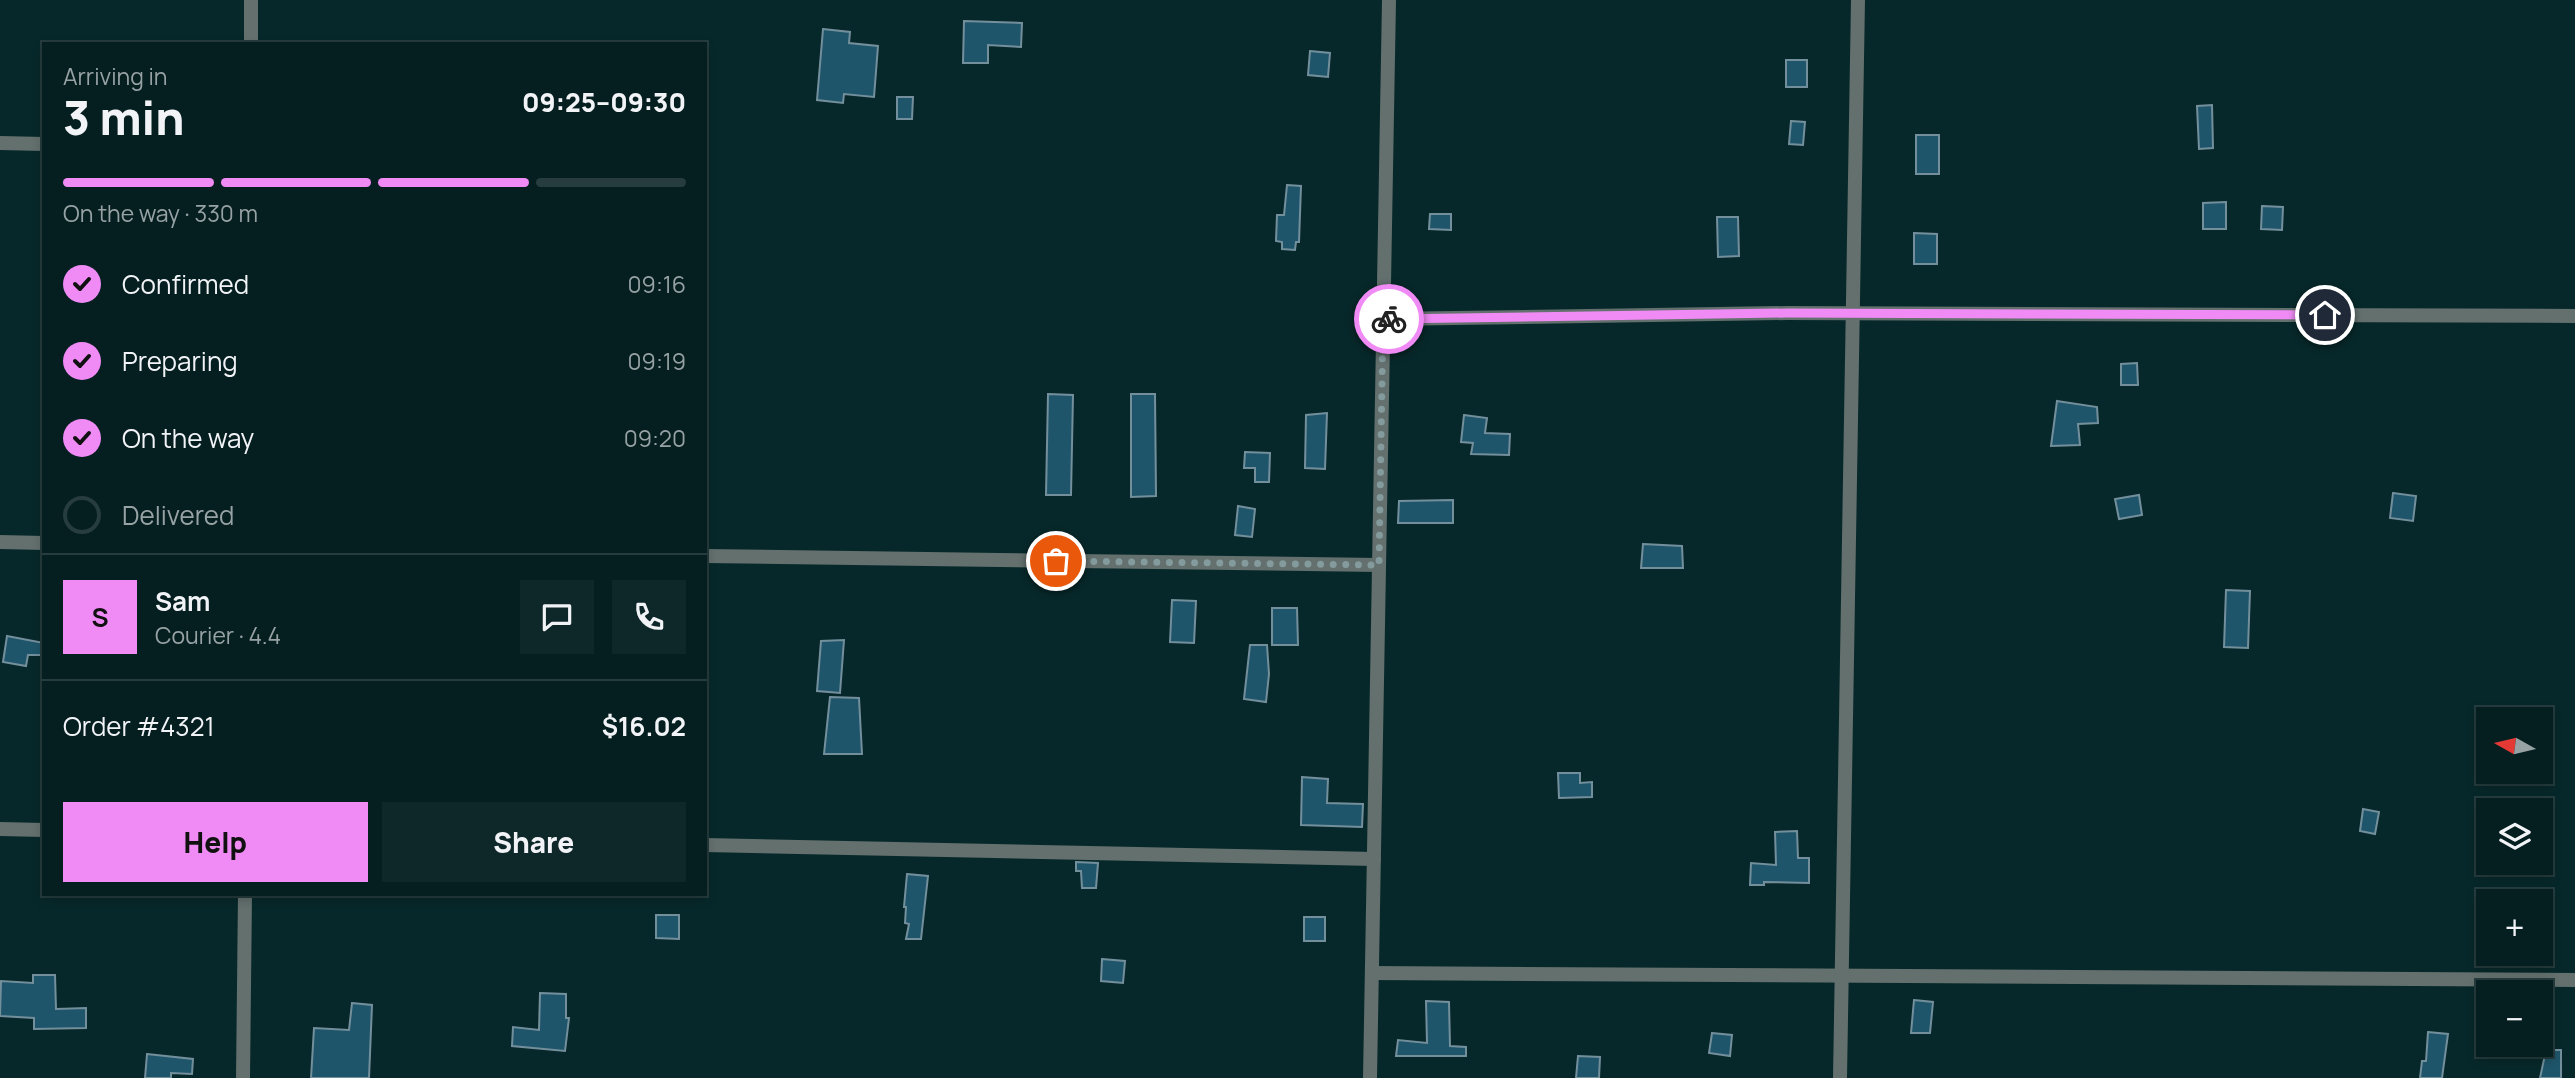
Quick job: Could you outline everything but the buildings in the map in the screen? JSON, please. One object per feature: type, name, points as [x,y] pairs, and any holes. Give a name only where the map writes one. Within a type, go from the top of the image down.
[{"type":"street","points":[[251,0],[251,42]]},
{"type":"street","points":[[1370,1078],[1389,0]]},
{"type":"street","points":[[1840,1078],[1858,0]]},
{"type":"street","points":[[0,143],[42,144]]},
{"type":"street","points":[[1383,319],[1853,313],[2575,316]]},
{"type":"street","points":[[0,542],[42,543]]},
{"type":"street","points":[[707,556],[1379,565]]},
{"type":"street","points":[[0,829],[42,830]]},
{"type":"street","points":[[707,845],[1374,859]]},
{"type":"street","points":[[243,1078],[245,896]]},
{"type":"street","points":[[1372,973],[2575,980]]},
{"type":"way so far","points":[[1056,561],[1379,565],[1383,319],[1389,319]]},
{"type":"route","points":[[1389,319],[1787,313],[2325,315]]}]
